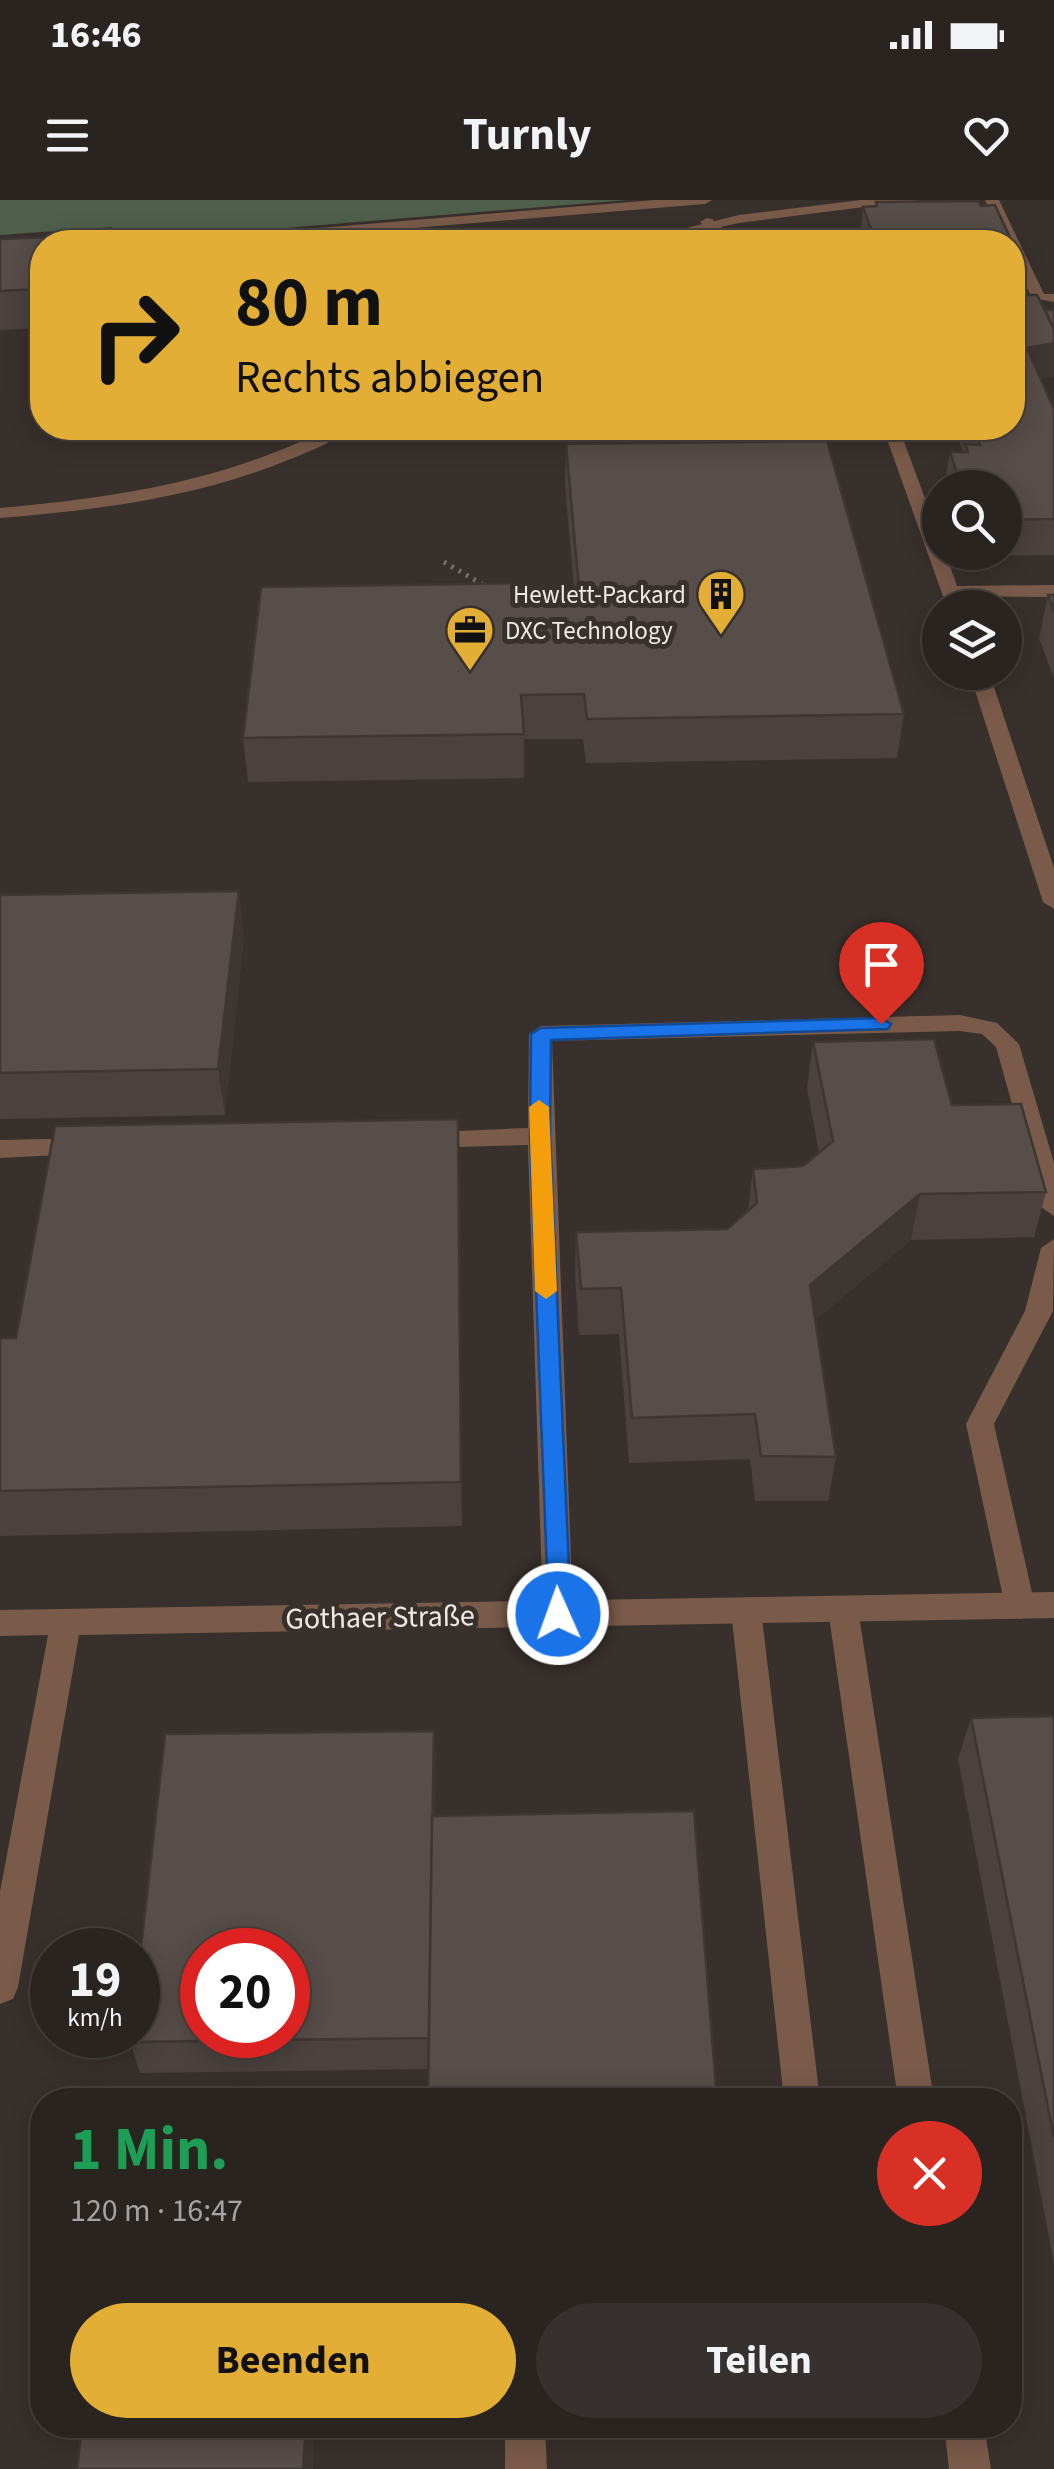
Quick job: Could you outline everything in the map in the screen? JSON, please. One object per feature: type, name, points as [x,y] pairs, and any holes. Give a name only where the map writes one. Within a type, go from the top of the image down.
[{"type":"street","points":[[344,230],[705,200]]},
{"type":"street","points":[[679,230],[783,210],[912,200]]},
{"type":"street","points":[[992,200],[1006,230]]},
{"type":"street","points":[[707,222],[717,230]]},
{"type":"street","points":[[1025,269],[1039,298],[1054,298]]},
{"type":"street","points":[[0,513],[120,503],[191,489],[272,464],[318,440]]},
{"type":"street","points":[[896,440],[922,499]]},
{"type":"street","points":[[944,570],[950,592],[1054,591]]},
{"type":"street","points":[[985,690],[1054,902]]},
{"type":"street","points":[[558,1614],[540,1136],[541,1034],[960,1023],[989,1028],[1007,1044],[1054,1207]]},
{"type":"street","points":[[405,1140],[540,1136]]},
{"type":"street","points":[[0,1150],[116,1146]]},
{"type":"street","points":[[1020,1606],[980,1424],[1039,1311],[1054,1248]]},
{"type":"street","name":"Gothaer Straße","points":[[0,1623],[1054,1605]]},
{"type":"street","points":[[843,1609],[914,2088]]},
{"type":"street","points":[[746,1610],[801,2088]]},
{"type":"street","points":[[0,1987],[66,1622]]},
{"type":"street","points":[[525,2438],[526,2469]]},
{"type":"street","points":[[966,2438],[970,2469]]},
{"type":"path","points":[[444,562],[491,589]]},
{"type":"green space","points":[[0,200],[627,200],[261,230],[112,227],[0,235]]},
{"type":"building","points":[[978,201],[981,206],[995,205],[1006,230],[872,230],[863,207],[877,206],[876,202]]},
{"type":"building","points":[[30,238],[30,290],[0,291],[0,239]]},
{"type":"building","points":[[1025,295],[1037,295],[1054,329],[1054,343],[1027,348],[1054,409],[1054,519],[1022,520],[1022,470],[956,470],[950,452],[968,452],[965,444],[980,445],[978,440],[1025,440]]},
{"type":"building","points":[[1045,310],[1054,310],[1054,329]]},
{"type":"building","name":"Hewlett-Packard","points":[[827,441],[904,714],[587,719],[584,694],[521,695],[524,734],[243,738],[261,587],[519,583],[520,600],[580,600],[566,444]]},
{"type":"building","points":[[239,891],[218,1069],[0,1073],[0,895]]},
{"type":"building","points":[[934,1039],[952,1105],[1021,1104],[1046,1192],[920,1194],[810,1285],[836,1457],[761,1456],[755,1414],[632,1418],[621,1288],[581,1289],[576,1232],[727,1229],[757,1203],[753,1169],[803,1166],[833,1141],[813,1042]]},
{"type":"building","points":[[458,1119],[461,1482],[0,1491],[0,1338],[16,1338],[55,1126]]},
{"type":"building","points":[[1054,1716],[1054,2138],[971,1718]]},
{"type":"building","points":[[434,1731],[429,2038],[310,2040],[310,1928],[180,1928],[180,2041],[160,2042],[160,1928],[143,1928],[165,1734]]},
{"type":"building","points":[[694,1811],[716,2088],[428,2088],[432,1816]]},
{"type":"building","points":[[81,2438],[305,2438],[303,2469],[77,2469]]},
{"type":"slow traffic","points":[[539,1107],[546,1291]]},
{"type":"place","name":"Hewlett-Packard","points":[[721,636]]},
{"type":"place","name":"DXC Technology","points":[[470,672]]},
{"type":"route","points":[[558,1614],[540,1136],[541,1034],[566,1030],[881,1024]]}]
